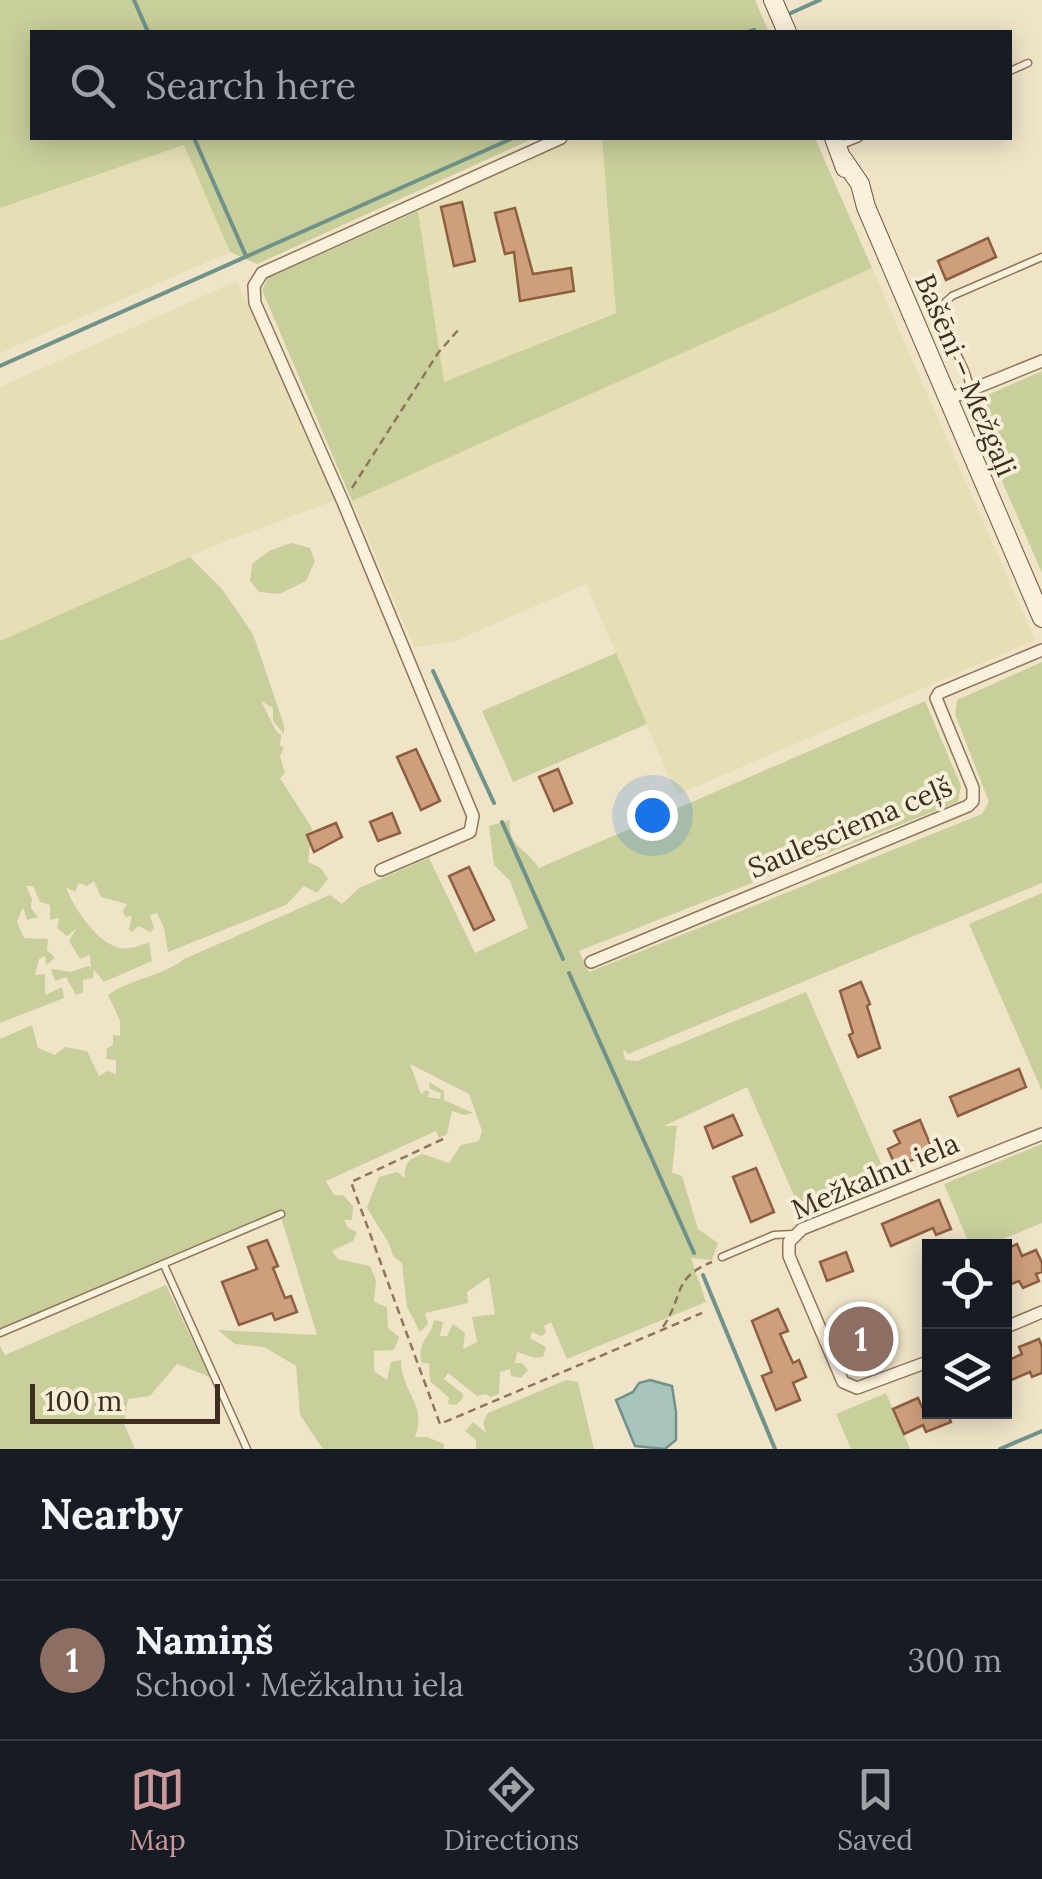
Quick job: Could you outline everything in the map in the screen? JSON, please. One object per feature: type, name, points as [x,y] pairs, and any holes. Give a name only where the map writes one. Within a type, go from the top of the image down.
[{"type":"street","points":[[773,0],[786,30]]},
{"type":"street","points":[[381,870],[470,832],[474,816],[255,303],[254,286],[262,272],[557,140]]},
{"type":"street","name":"Bašēni – Mežgaļi","points":[[838,148],[860,184],[946,400],[1042,618]]},
{"type":"street","points":[[946,400],[1042,361]]},
{"type":"street","name":"Saulesciema ceļš","points":[[591,962],[968,806],[974,801],[973,788],[936,698],[1042,650]]},
{"type":"street","name":"Mežkalnu iela","points":[[922,1363],[857,1388],[843,1382],[789,1256],[789,1242],[794,1234],[1042,1134]]},
{"type":"street","points":[[1012,1325],[1042,1312]]},
{"type":"lane","points":[[1012,70],[1028,62]]},
{"type":"lane","points":[[970,391],[965,370],[941,317],[942,303],[1042,257]]},
{"type":"lane","points":[[0,1333],[281,1214]]},
{"type":"lane","points":[[722,1258],[774,1235],[794,1234]]},
{"type":"lane","points":[[164,1265],[247,1449]]},
{"type":"path","points":[[343,502],[438,353],[458,330]]},
{"type":"path","points":[[443,1139],[351,1182],[440,1424],[702,1313]]},
{"type":"path","points":[[661,1330],[674,1311],[679,1284],[692,1270],[722,1258]]},
{"type":"shaded area","points":[[573,140],[602,140],[616,312],[443,383],[418,211]]},
{"type":"shaded area","points":[[185,145],[230,252],[0,353],[0,208]]},
{"type":"shaded area","points":[[872,268],[1035,640],[677,795],[586,584],[453,642],[414,647],[352,501]]},
{"type":"shaded area","points":[[237,281],[336,500],[216,545],[0,641],[0,387]]},
{"type":"green space","points":[[0,0],[755,0],[768,30],[30,30],[30,140],[530,140],[257,264],[230,252],[184,145],[0,208]]},
{"type":"green space","points":[[602,140],[816,140],[872,268],[352,501],[262,290],[268,278],[418,211],[444,382],[616,313]]},
{"type":"green space","points":[[1042,371],[1042,573],[972,412],[974,401]]},
{"type":"green space","points":[[291,543],[310,548],[315,561],[306,581],[279,594],[259,592],[250,581],[252,564],[269,551]]},
{"type":"green space","points":[[190,557],[222,589],[253,634],[284,725],[284,734],[273,721],[273,708],[261,701],[281,735],[280,745],[284,748],[280,756],[285,773],[280,778],[312,828],[308,862],[321,868],[328,879],[317,893],[304,886],[286,905],[168,952],[157,913],[150,915],[154,928],[150,932],[138,926],[132,932],[132,916],[125,917],[123,911],[127,904],[101,897],[94,881],[87,886],[79,883],[75,892],[66,887],[80,913],[101,938],[125,948],[149,942],[152,961],[104,982],[94,970],[93,978],[83,980],[83,992],[76,995],[66,977],[55,981],[51,969],[71,972],[91,968],[90,955],[80,959],[69,941],[76,929],[67,936],[57,928],[59,918],[50,920],[50,905],[40,902],[33,886],[26,886],[31,908],[38,917],[27,920],[23,907],[17,922],[24,938],[48,939],[47,950],[55,958],[46,965],[45,956],[39,959],[35,975],[45,974],[45,995],[62,987],[64,998],[0,1023],[0,641]]},
{"type":"green space","points":[[616,653],[647,724],[513,782],[482,711]]},
{"type":"green space","points":[[1042,662],[1042,883],[628,1054],[623,1049],[625,1060],[637,1061],[806,992],[889,1182],[804,1219],[747,1087],[664,1126],[677,1126],[672,1173],[682,1176],[698,1229],[718,1243],[712,1260],[691,1258],[706,1302],[567,1359],[551,1322],[544,1326],[546,1333],[541,1336],[532,1332],[530,1338],[546,1347],[543,1357],[517,1352],[515,1363],[522,1363],[528,1370],[521,1378],[511,1376],[510,1369],[500,1372],[499,1394],[491,1397],[477,1396],[448,1373],[444,1379],[463,1398],[456,1405],[448,1404],[449,1398],[430,1381],[429,1364],[421,1362],[421,1348],[434,1320],[443,1322],[440,1336],[447,1336],[453,1324],[465,1333],[463,1349],[477,1342],[472,1317],[495,1314],[489,1277],[467,1292],[468,1303],[425,1313],[428,1324],[420,1332],[407,1307],[402,1263],[393,1256],[367,1207],[379,1177],[397,1172],[405,1178],[408,1162],[423,1154],[449,1163],[461,1145],[479,1141],[482,1131],[469,1094],[410,1064],[421,1094],[426,1090],[430,1093],[427,1097],[440,1099],[441,1093],[430,1089],[429,1082],[444,1091],[444,1100],[473,1113],[452,1111],[447,1134],[439,1138],[436,1131],[326,1181],[334,1195],[343,1195],[353,1206],[352,1220],[344,1220],[348,1228],[357,1232],[353,1241],[332,1251],[338,1259],[370,1266],[376,1280],[374,1302],[387,1307],[388,1328],[399,1337],[394,1350],[374,1351],[374,1371],[387,1380],[391,1362],[401,1360],[418,1416],[415,1437],[444,1444],[444,1449],[323,1449],[300,1415],[296,1366],[264,1347],[235,1344],[218,1330],[317,1335],[280,1214],[0,1333],[0,1039],[32,1025],[38,1048],[55,1055],[65,1047],[87,1051],[99,1076],[107,1071],[116,1074],[116,1060],[106,1059],[113,1035],[120,1036],[120,1021],[108,995],[330,895],[342,904],[359,888],[429,858],[475,953],[528,928],[510,881],[494,865],[489,826],[510,820],[515,842],[539,868],[925,701],[961,786],[958,802],[579,951],[589,972],[982,814],[989,802],[955,714],[957,700]]},
{"type":"green space","points":[[1042,893],[1042,1091],[969,924]]},
{"type":"green space","points":[[1042,1144],[1042,1223],[1003,1239],[967,1239],[944,1184]]},
{"type":"green space","points":[[166,1285],[210,1377],[177,1364],[150,1396],[128,1399],[124,1424],[135,1449],[0,1449],[0,1346],[5,1355]]},
{"type":"green space","points":[[566,1380],[578,1382],[594,1449],[476,1449],[476,1440],[465,1431],[473,1422],[486,1433],[483,1422],[488,1413]]},
{"type":"green space","points":[[886,1393],[910,1449],[851,1449],[836,1414]]},
{"type":"water","points":[[650,1380],[672,1386],[676,1440],[665,1449],[635,1446],[616,1400]]},
{"type":"building","points":[[462,202],[475,261],[454,266],[441,207]]},
{"type":"building","points":[[515,208],[533,274],[571,268],[574,291],[520,301],[514,252],[505,254],[495,213]]},
{"type":"building","points":[[988,238],[996,257],[946,280],[938,261]]},
{"type":"building","points":[[416,749],[440,801],[421,810],[397,757]]},
{"type":"building","points":[[558,769],[572,803],[554,811],[539,777]]},
{"type":"building","points":[[392,813],[400,833],[378,841],[370,822]]},
{"type":"building","points":[[336,823],[342,837],[314,852],[307,835]]},
{"type":"building","points":[[469,867],[494,920],[474,930],[449,876]]},
{"type":"building","points":[[861,982],[880,1048],[858,1057],[840,991]]},
{"type":"building","points":[[1019,1069],[1026,1087],[958,1116],[950,1097]]},
{"type":"building","points":[[733,1115],[742,1135],[713,1148],[705,1127]]},
{"type":"building","points":[[920,1120],[933,1151],[896,1167],[888,1149],[900,1143],[894,1131]]},
{"type":"building","points":[[756,1168],[774,1212],[751,1222],[733,1177]]},
{"type":"building","points":[[939,1200],[951,1229],[936,1235],[933,1228],[891,1246],[882,1224]]},
{"type":"building","points":[[267,1240],[285,1298],[291,1296],[297,1312],[275,1320],[272,1313],[239,1325],[222,1282],[257,1269],[248,1247]]},
{"type":"building","points":[[1017,1244],[1022,1256],[1036,1250],[1042,1263],[1042,1272],[1036,1274],[1039,1281],[1023,1288],[1019,1281],[1012,1284],[1012,1246]]},
{"type":"building","points":[[846,1252],[853,1271],[827,1281],[820,1262]]},
{"type":"building","points":[[778,1309],[788,1331],[780,1334],[793,1363],[799,1360],[806,1377],[793,1383],[800,1400],[776,1410],[762,1376],[772,1372],[752,1321]]},
{"type":"building","points":[[863,1311],[869,1324],[883,1318],[891,1336],[883,1339],[889,1353],[862,1365],[856,1354],[846,1358],[837,1338],[847,1333],[842,1321]]},
{"type":"building","points":[[1039,1339],[1042,1373],[1032,1377],[1030,1372],[1012,1380],[1012,1358],[1022,1354],[1019,1347]]},
{"type":"building","points":[[918,1398],[922,1419],[951,1422],[926,1432],[923,1425],[904,1434],[893,1409]]},
{"type":"waterway","points":[[134,0],[147,30]]},
{"type":"waterway","points":[[791,13],[820,0]]},
{"type":"waterway","points":[[195,140],[246,256]]},
{"type":"waterway","points":[[0,366],[508,140]]},
{"type":"waterway","points":[[433,671],[494,803]]},
{"type":"waterway","points":[[502,822],[563,959]]},
{"type":"waterway","points":[[569,973],[694,1253]]},
{"type":"waterway","points":[[703,1275],[775,1449]]},
{"type":"waterway","points":[[1000,1449],[1042,1431]]},
{"type":"place","name":"Namiņš","points":[[861,1339]]}]
